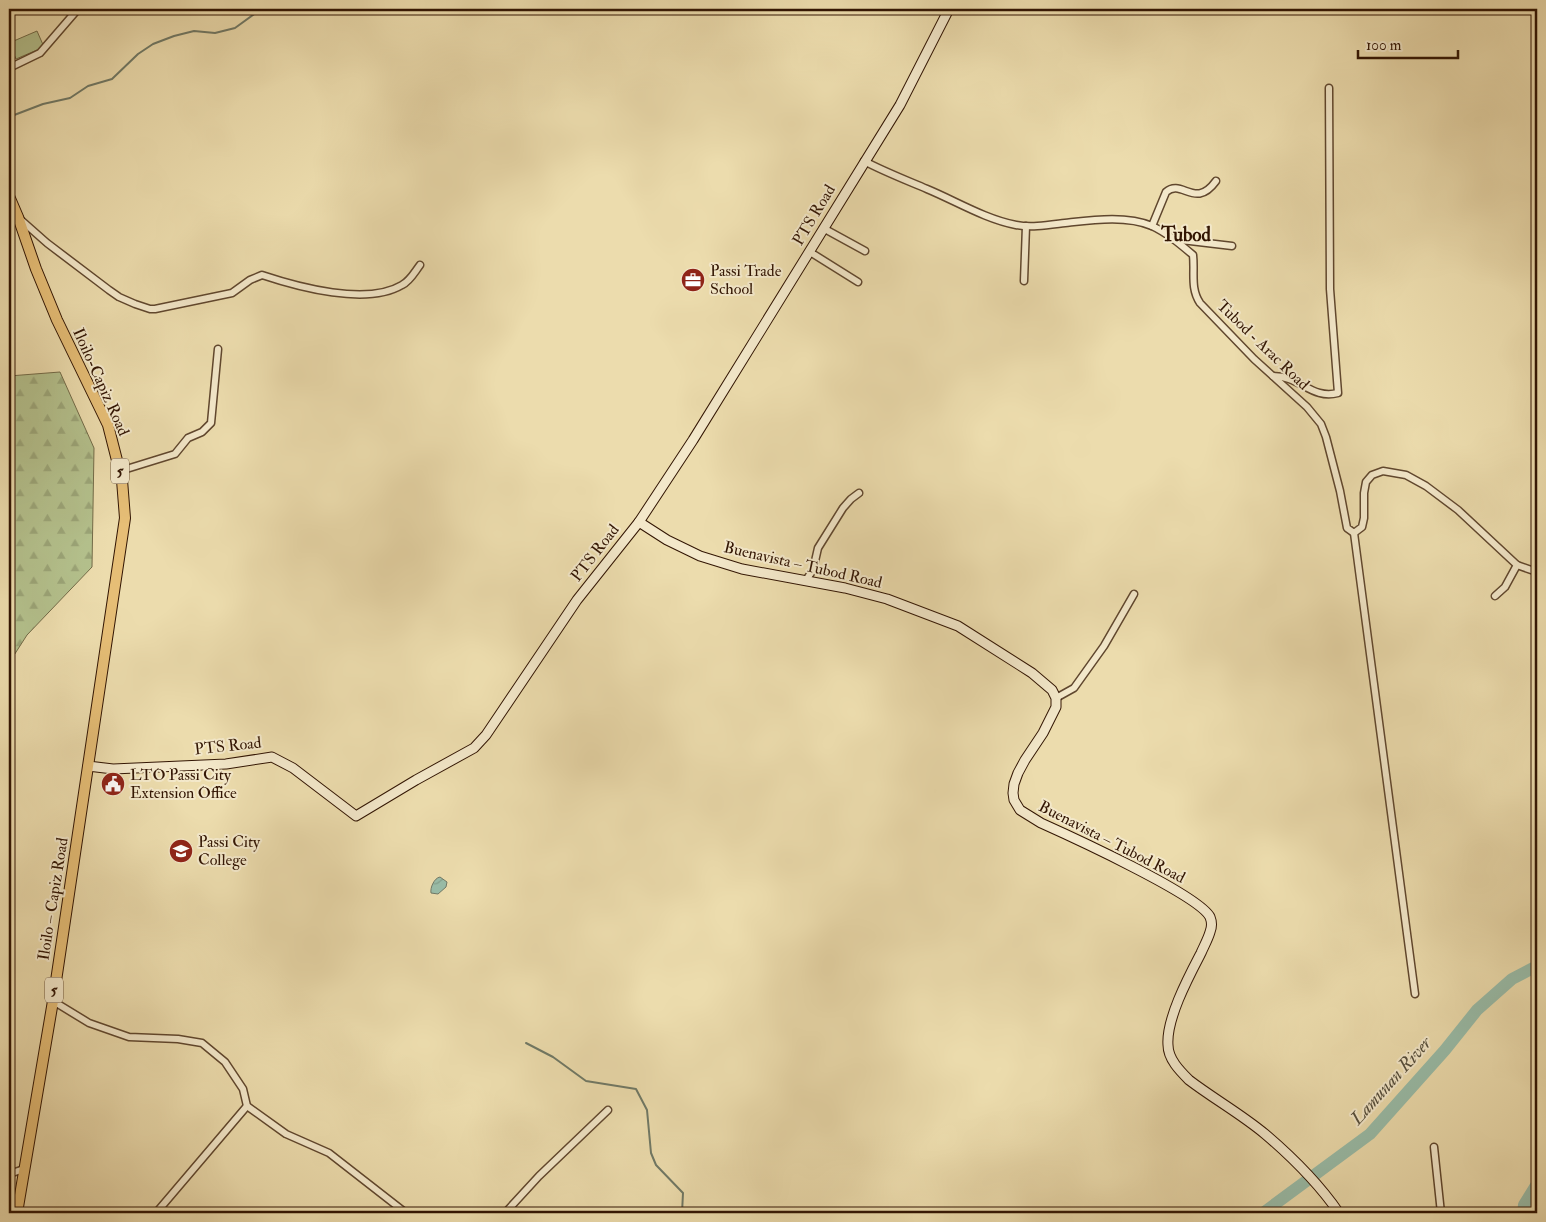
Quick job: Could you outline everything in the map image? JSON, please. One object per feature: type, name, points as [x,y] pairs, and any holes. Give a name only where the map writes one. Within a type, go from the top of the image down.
[{"type":"highway","name":"Iloilo-Capiz Road","points":[[9,196],[57,320],[108,425],[120,470],[125,518],[88,766]]},
{"type":"highway","name":"Iloilo – Capiz Road","points":[[17,1213],[53,1001],[88,766]]},
{"type":"main road","name":"PTS Road","points":[[88,766],[112,769],[207,765],[272,757],[293,768],[356,816],[474,748],[486,735],[577,600],[639,522],[693,440],[900,105],[949,9]]},
{"type":"main road","name":"Buenavista – Tubod Road","points":[[639,522],[667,540],[700,556],[742,569],[806,580],[887,599],[958,626],[1032,672],[1052,690],[1056,698],[1056,707],[1052,717],[1016,778],[1013,793],[1017,806],[1041,824],[1186,896],[1209,915],[1211,920],[1210,933],[1186,982],[1172,1020],[1168,1036],[1170,1054],[1180,1071],[1189,1080],[1264,1133],[1305,1172],[1337,1211]]},
{"type":"street","points":[[9,68],[40,53],[78,9]]},
{"type":"street","points":[[1273,376],[1289,378],[1322,395],[1338,393],[1330,289],[1329,88]]},
{"type":"street","name":"Tubod - Arac Road","points":[[864,161],[892,175],[992,217],[1016,225],[1116,220],[1135,221],[1152,226],[1173,239],[1192,255],[1193,285],[1195,295],[1200,303],[1254,359],[1307,407],[1321,424],[1347,528],[1354,533]]},
{"type":"street","points":[[1152,226],[1166,192],[1170,189],[1176,188],[1195,194],[1204,193],[1211,189],[1216,181]]},
{"type":"street","points":[[18,217],[47,243],[119,297],[150,309],[232,294],[250,280],[262,275],[281,281],[357,296],[386,292],[401,286],[411,279],[420,266]]},
{"type":"street","points":[[1024,281],[1026,226]]},
{"type":"street","points":[[823,228],[865,251]]},
{"type":"street","points":[[1173,239],[1232,246]]},
{"type":"street","points":[[810,252],[858,282]]},
{"type":"street","points":[[120,470],[175,454],[188,438],[202,432],[211,423],[218,349]]},
{"type":"street","points":[[1416,994],[1354,533],[1362,527],[1366,482],[1372,475],[1383,471],[1406,475],[1426,486],[1458,510],[1517,565],[1537,572]]},
{"type":"street","points":[[806,580],[813,570],[818,548],[843,508],[860,493]]},
{"type":"street","points":[[1495,596],[1505,587],[1517,565]]},
{"type":"street","points":[[1056,698],[1074,688],[1104,646],[1134,594]]},
{"type":"street","points":[[53,1001],[88,1023],[129,1037],[178,1040],[202,1044],[225,1062],[243,1089],[246,1106],[286,1134],[329,1153],[406,1213]]},
{"type":"street","points":[[156,1213],[246,1106]]},
{"type":"street","points":[[505,1213],[539,1176],[608,1110]]},
{"type":"street","points":[[1434,1147],[1441,1213]]},
{"type":"street","points":[[9,1174],[24,1169]]},
{"type":"green space","points":[[37,31],[44,47],[16,59],[9,43]]},
{"type":"green space","points":[[60,372],[94,448],[92,567],[27,635],[9,663],[9,376]]},
{"type":"water","points":[[440,877],[447,882],[446,887],[438,894],[431,893],[433,884]]},
{"type":"waterway","points":[[9,117],[43,104],[70,98],[88,86],[112,79],[138,54],[153,44],[194,31],[215,33],[235,28],[261,9]]},
{"type":"waterway","name":"Lamunan River","points":[[1263,1213],[1370,1134],[1445,1050],[1477,1010],[1512,979],[1537,966]]},
{"type":"waterway","points":[[526,1043],[553,1057],[586,1081],[636,1089],[647,1110],[651,1153],[656,1165],[683,1193],[682,1213]]},
{"type":"waterway","points":[[1523,1213],[1524,1205],[1537,1184]]},
{"type":"place","name":"Passi Trade School","points":[[693,280]]},
{"type":"place","name":"LTO Passi City Extension Office","points":[[113,784]]},
{"type":"place","name":"Passi City College","points":[[181,851]]},
{"type":"district","name":"Tubod","points":[[1186,235]]}]
